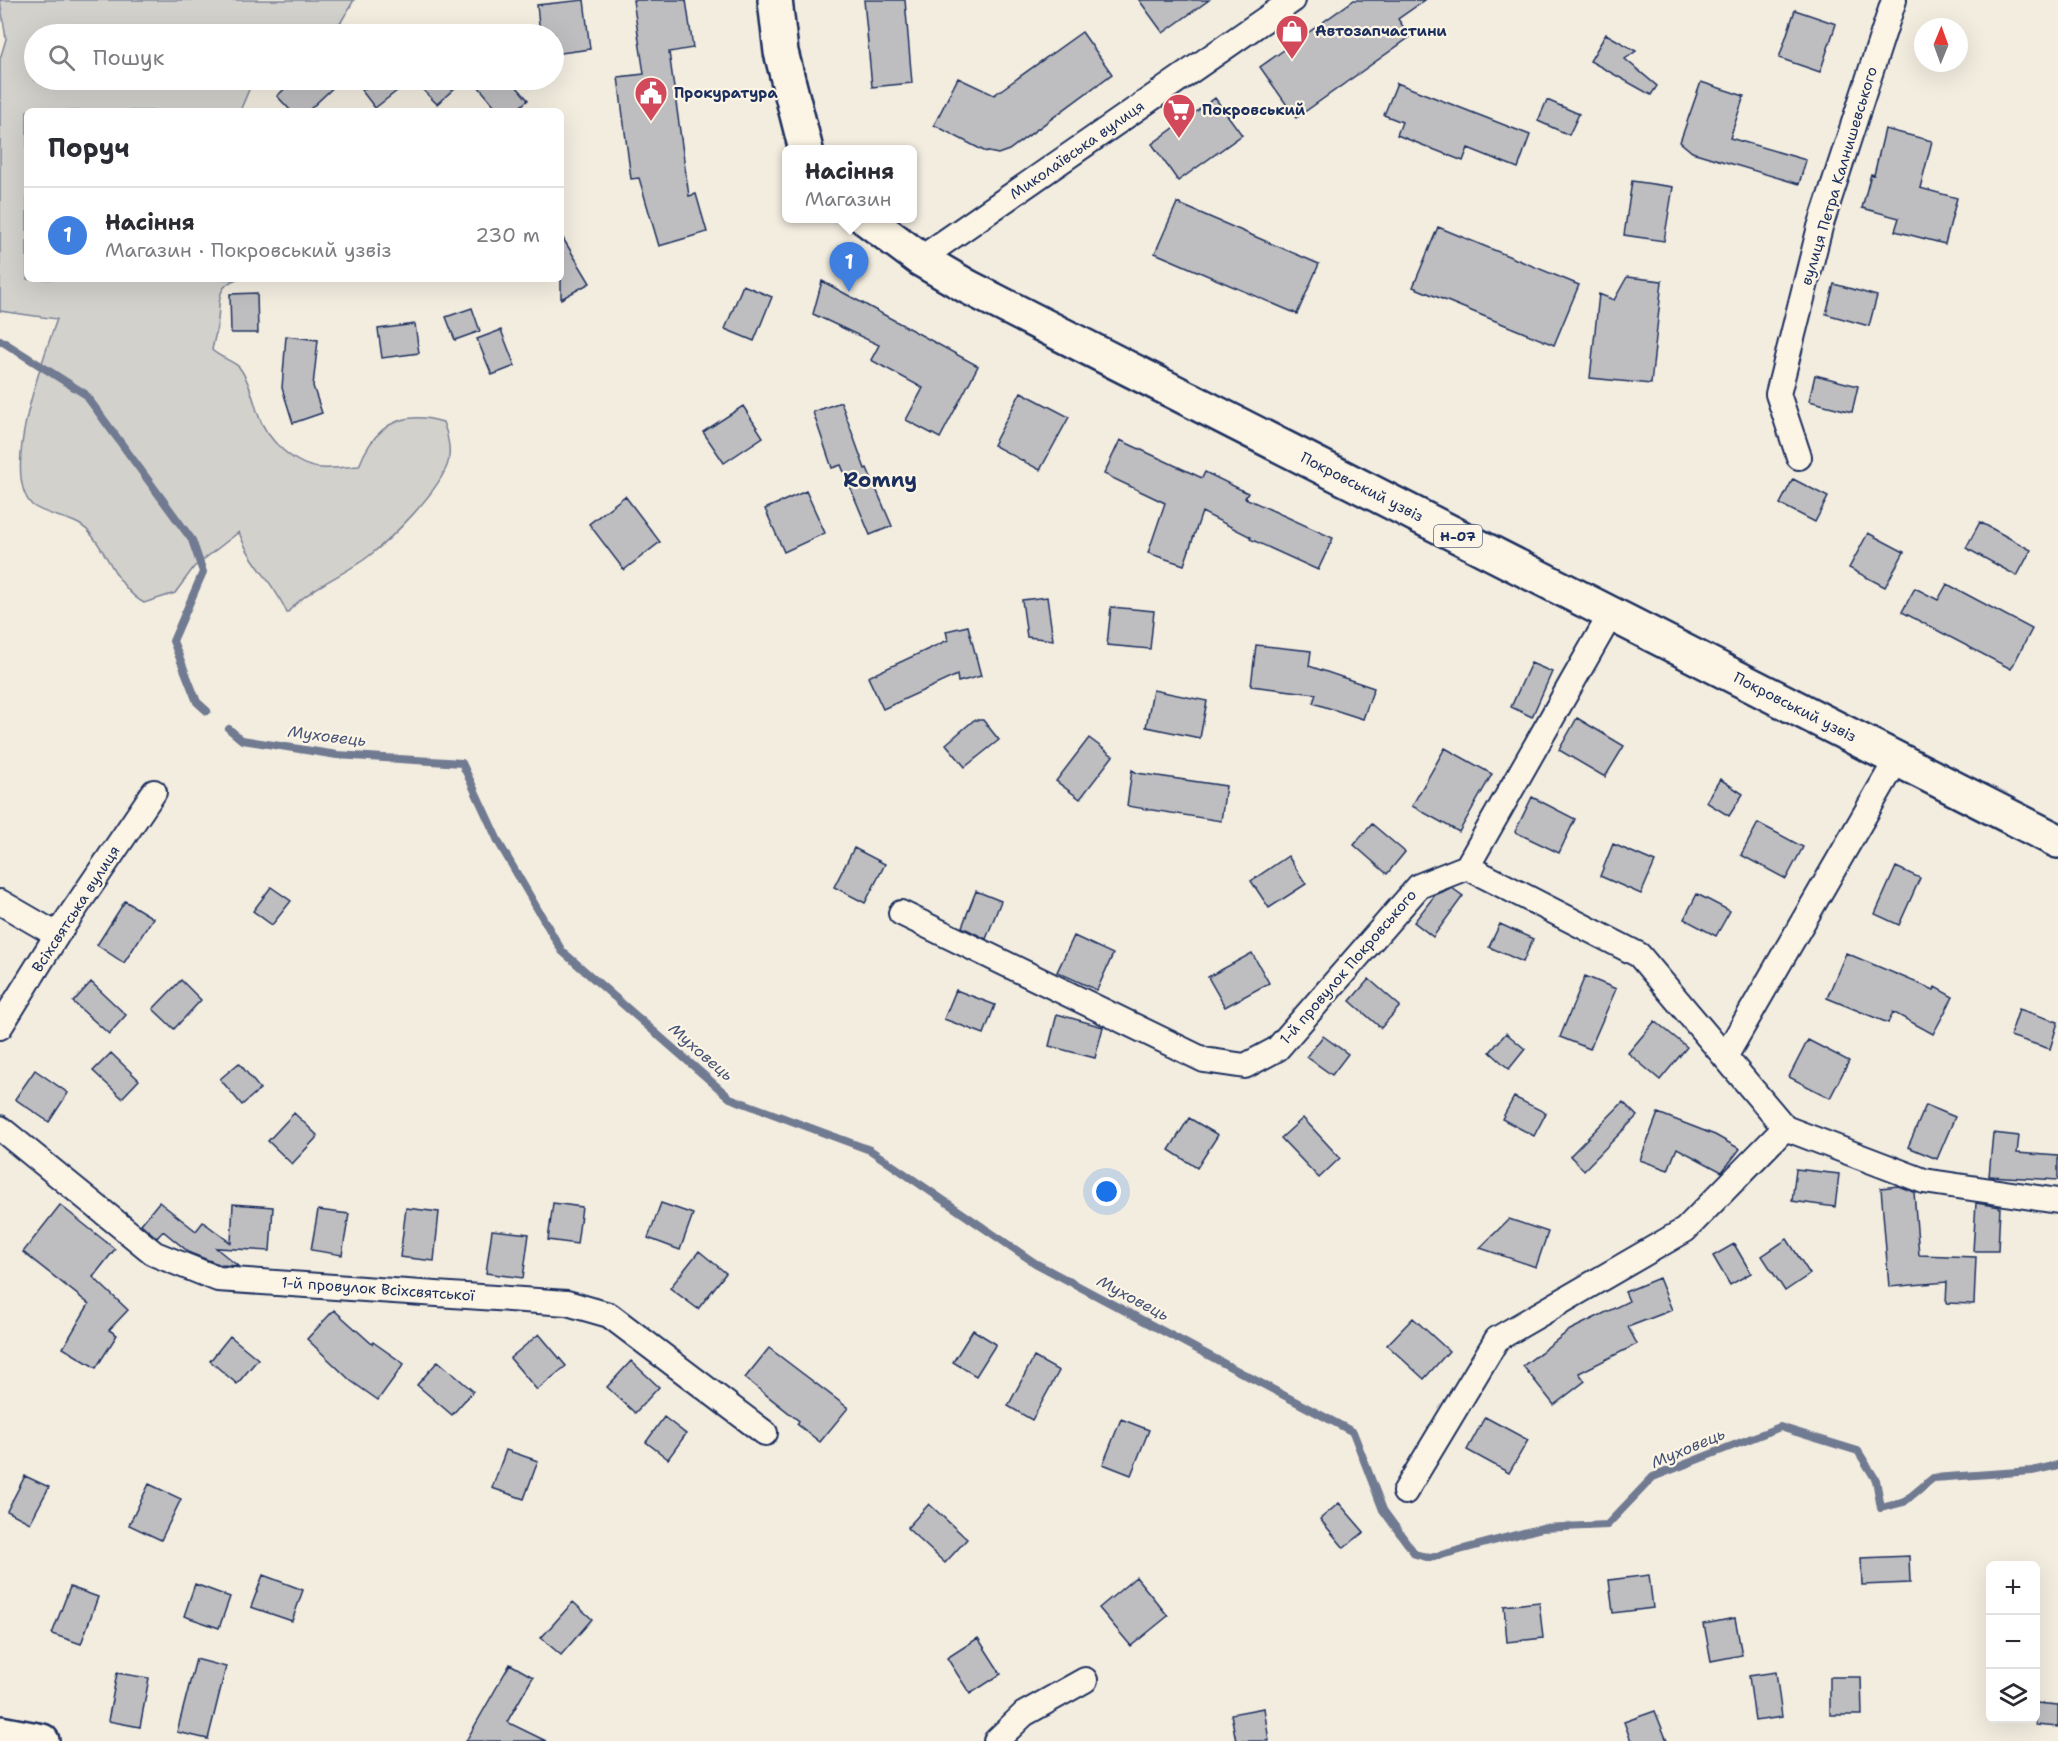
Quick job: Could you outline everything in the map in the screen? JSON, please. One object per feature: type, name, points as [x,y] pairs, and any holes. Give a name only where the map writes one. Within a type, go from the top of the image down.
[{"type":"main road","points":[[775,0],[782,52],[805,145]]},
{"type":"main road","name":"Покровський узвіз","points":[[870,223],[920,259],[968,287],[2058,841]]},
{"type":"main road","points":[[0,1733],[42,1741]]},
{"type":"street","name":"Миколаївська вулиця","points":[[920,259],[1293,0]]},
{"type":"street","name":"вулиця Петра Калнишевського","points":[[1799,457],[1778,394],[1820,227],[1894,0]]},
{"type":"street","points":[[1611,614],[1467,867],[1639,955],[1785,1128],[1924,1181],[2058,1201]]},
{"type":"street","points":[[1725,1058],[1897,759]]},
{"type":"street","name":"Всіхсвятська вулиця","points":[[0,1027],[57,935],[154,792]]},
{"type":"street","name":"1-й провулок Покровського","points":[[901,913],[1204,1060],[1245,1066],[1276,1049],[1419,886],[1467,867]]},
{"type":"street","points":[[0,902],[57,935]]},
{"type":"street","name":"1-й провулок Всіхсвятської","points":[[0,1128],[155,1254],[218,1279],[484,1296],[578,1306],[609,1315],[765,1433]]},
{"type":"street","points":[[1405,1492],[1497,1339],[1685,1230],[1785,1128]]},
{"type":"street","points":[[996,1741],[1024,1714],[1084,1680]]},
{"type":"shaded area","points":[[0,0],[354,0],[341,22],[337,24],[24,24],[24,90],[249,90],[241,108],[24,108],[24,282],[230,282],[220,295],[218,324],[212,350],[239,367],[268,433],[283,450],[302,463],[322,468],[359,466],[373,440],[391,424],[414,418],[443,422],[449,444],[447,466],[424,502],[390,538],[369,556],[305,596],[287,613],[243,543],[239,532],[194,567],[175,593],[144,603],[135,597],[120,580],[89,532],[77,523],[32,505],[23,489],[20,468],[27,415],[57,319],[0,311],[0,59],[6,39]]},
{"type":"building","points":[[584,0],[590,49],[564,53],[564,24],[539,24],[537,5]]},
{"type":"building","points":[[633,0],[686,0],[693,48],[669,52],[689,196],[696,194],[707,232],[659,246],[639,178],[631,179],[618,77],[644,74]]},
{"type":"building","points":[[864,0],[905,0],[912,83],[872,87]]},
{"type":"building","points":[[1139,0],[1209,0],[1163,33]]},
{"type":"building","points":[[1354,0],[1425,0],[1398,19],[1410,37],[1296,118],[1260,67]]},
{"type":"building","points":[[1795,10],[1836,24],[1820,72],[1779,58]]},
{"type":"building","points":[[1082,32],[1112,74],[1009,150],[998,154],[984,151],[934,125],[958,78],[994,95]]},
{"type":"building","points":[[1606,34],[1636,51],[1625,59],[1657,86],[1651,95],[1590,61]]},
{"type":"building","points":[[1701,82],[1744,96],[1730,138],[1806,160],[1799,184],[1692,152],[1680,142]]},
{"type":"building","points":[[1397,83],[1530,135],[1518,168],[1468,148],[1463,161],[1397,135],[1402,122],[1384,115]]},
{"type":"building","points":[[283,90],[330,90],[311,108],[288,108],[277,96]]},
{"type":"building","points":[[363,90],[398,90],[375,108]]},
{"type":"building","points":[[423,90],[453,90],[437,104]]},
{"type":"building","points":[[481,90],[520,90],[528,100],[519,108],[496,108]]},
{"type":"building","points":[[1215,98],[1242,135],[1178,181],[1152,144]]},
{"type":"building","points":[[1547,100],[1579,114],[1569,135],[1538,121]]},
{"type":"building","points":[[1885,129],[1932,141],[1920,188],[1957,198],[1945,244],[1895,231],[1899,218],[1862,208],[1871,174],[1874,175]]},
{"type":"building","points":[[1632,181],[1673,187],[1664,241],[1624,235]]},
{"type":"building","points":[[1177,203],[1319,264],[1297,314],[1155,253]]},
{"type":"building","points":[[1438,227],[1579,285],[1554,345],[1413,287]]},
{"type":"building","points":[[564,240],[590,283],[561,299],[561,282],[564,282]]},
{"type":"building","points":[[1627,277],[1662,281],[1651,384],[1590,378],[1599,294],[1614,300]]},
{"type":"building","points":[[822,281],[978,366],[940,438],[906,420],[923,388],[871,360],[879,345],[813,314]]},
{"type":"building","points":[[1834,284],[1877,296],[1869,326],[1826,314]]},
{"type":"building","points":[[743,285],[772,297],[754,341],[725,329]]},
{"type":"building","points":[[257,293],[258,333],[231,333],[230,294]]},
{"type":"building","points":[[472,308],[480,331],[455,340],[446,317]]},
{"type":"building","points":[[415,324],[419,353],[382,358],[378,329]]},
{"type":"building","points":[[501,330],[515,366],[492,375],[477,339]]},
{"type":"building","points":[[286,336],[318,340],[313,386],[322,413],[293,423],[282,388]]},
{"type":"building","points":[[1815,375],[1858,386],[1852,412],[1809,401]]},
{"type":"building","points":[[1021,392],[1069,417],[1040,470],[993,445]]},
{"type":"building","points":[[841,402],[865,469],[867,468],[892,526],[870,535],[841,465],[832,468],[813,412]]},
{"type":"building","points":[[743,406],[763,437],[724,463],[703,432]]},
{"type":"building","points":[[1120,440],[1202,478],[1205,472],[1248,493],[1245,498],[1333,538],[1318,570],[1250,539],[1251,537],[1202,512],[1184,565],[1148,553],[1165,503],[1104,474]]},
{"type":"building","points":[[1793,479],[1828,497],[1815,522],[1780,504]]},
{"type":"building","points":[[806,491],[825,533],[784,552],[765,509]]},
{"type":"building","points":[[625,496],[660,542],[624,570],[589,524]]},
{"type":"building","points":[[1980,522],[2031,550],[2017,576],[1966,548]]},
{"type":"building","points":[[1868,533],[1904,552],[1885,587],[1849,568]]},
{"type":"building","points":[[1947,584],[2032,629],[2011,669],[1902,612],[1915,588],[1938,600]]},
{"type":"building","points":[[1047,597],[1053,640],[1027,637],[1022,600]]},
{"type":"building","points":[[1111,607],[1154,611],[1150,649],[1107,645]]},
{"type":"building","points":[[968,626],[981,676],[958,682],[957,675],[883,709],[868,677],[948,640],[946,631]]},
{"type":"building","points":[[1256,645],[1311,651],[1309,666],[1374,688],[1363,719],[1313,703],[1316,694],[1251,686]]},
{"type":"building","points":[[1531,663],[1552,672],[1532,717],[1511,707]]},
{"type":"building","points":[[1153,690],[1207,701],[1200,738],[1146,727]]},
{"type":"building","points":[[1577,718],[1624,746],[1605,777],[1559,750]]},
{"type":"building","points":[[974,720],[983,720],[999,740],[965,767],[946,744]]},
{"type":"building","points":[[1089,738],[1113,756],[1080,799],[1056,781]]},
{"type":"building","points":[[1445,748],[1492,774],[1459,832],[1412,806]]},
{"type":"building","points":[[1132,770],[1137,773],[1226,786],[1221,821],[1127,806]]},
{"type":"building","points":[[1720,779],[1743,794],[1729,816],[1706,802]]},
{"type":"building","points":[[1532,797],[1575,819],[1559,853],[1515,832]]},
{"type":"building","points":[[1758,823],[1803,847],[1786,879],[1741,855]]},
{"type":"building","points":[[1372,824],[1405,852],[1387,874],[1354,845]]},
{"type":"building","points":[[1613,844],[1655,862],[1641,894],[1600,876]]},
{"type":"building","points":[[854,848],[885,864],[865,903],[834,887]]},
{"type":"building","points":[[1288,856],[1306,884],[1269,908],[1251,881]]},
{"type":"building","points":[[1896,867],[1920,878],[1899,925],[1875,914]]},
{"type":"building","points":[[271,887],[291,901],[272,925],[253,911]]},
{"type":"building","points":[[1452,888],[1463,896],[1433,937],[1414,922],[1435,895]]},
{"type":"building","points":[[976,891],[1001,901],[986,939],[962,927]]},
{"type":"building","points":[[1697,894],[1730,911],[1716,936],[1684,919]]},
{"type":"building","points":[[125,901],[153,918],[124,963],[97,945]]},
{"type":"building","points":[[1500,924],[1533,939],[1523,962],[1489,947]]},
{"type":"building","points":[[1074,936],[1113,954],[1097,990],[1057,972]]},
{"type":"building","points":[[1252,953],[1269,983],[1225,1007],[1208,977]]},
{"type":"building","points":[[1846,953],[1934,990],[1935,987],[1953,997],[1933,1034],[1893,1012],[1888,1023],[1827,998]]},
{"type":"building","points":[[1585,976],[1616,989],[1590,1049],[1560,1037]]},
{"type":"building","points":[[1369,979],[1400,1006],[1381,1028],[1350,1001]]},
{"type":"building","points":[[181,980],[201,1000],[174,1029],[153,1009]]},
{"type":"building","points":[[91,982],[126,1015],[109,1034],[73,1002]]},
{"type":"building","points":[[956,990],[995,1005],[984,1034],[944,1019]]},
{"type":"building","points":[[2019,1009],[2058,1022],[2050,1049],[2010,1036]]},
{"type":"building","points":[[1057,1014],[1103,1027],[1095,1058],[1049,1046]]},
{"type":"building","points":[[1655,1021],[1687,1047],[1660,1080],[1628,1053]]},
{"type":"building","points":[[1506,1033],[1525,1049],[1509,1069],[1490,1052]]},
{"type":"building","points":[[1323,1036],[1348,1054],[1332,1075],[1307,1057]]},
{"type":"building","points":[[1808,1040],[1849,1061],[1830,1098],[1789,1077]]},
{"type":"building","points":[[111,1053],[139,1080],[122,1098],[93,1071]]},
{"type":"building","points":[[239,1063],[260,1089],[242,1105],[220,1079]]},
{"type":"building","points":[[35,1070],[68,1093],[49,1122],[15,1099]]},
{"type":"building","points":[[1514,1097],[1546,1113],[1534,1136],[1502,1119]]},
{"type":"building","points":[[1623,1102],[1637,1116],[1584,1170],[1570,1156]]},
{"type":"building","points":[[1926,1105],[1955,1117],[1937,1159],[1908,1147]]},
{"type":"building","points":[[294,1113],[318,1136],[292,1164],[268,1141]]},
{"type":"building","points":[[1658,1113],[1715,1135],[1740,1149],[1722,1172],[1677,1148],[1668,1170],[1640,1160]]},
{"type":"building","points":[[1189,1118],[1218,1135],[1197,1168],[1169,1150]]},
{"type":"building","points":[[1303,1118],[1340,1158],[1319,1178],[1281,1138]]},
{"type":"building","points":[[1993,1133],[2019,1136],[2017,1153],[2058,1156],[2058,1180],[1989,1176]]},
{"type":"building","points":[[1796,1169],[1839,1174],[1835,1207],[1792,1201]]},
{"type":"building","points":[[1898,1186],[1914,1192],[1919,1255],[1976,1257],[1974,1304],[1946,1303],[1947,1282],[1889,1287],[1881,1188]]},
{"type":"building","points":[[159,1202],[196,1231],[203,1222],[231,1243],[233,1204],[273,1207],[270,1251],[216,1248],[238,1266],[221,1265],[190,1253],[163,1231],[157,1238],[141,1224]]},
{"type":"building","points":[[553,1203],[582,1207],[577,1244],[548,1240]]},
{"type":"building","points":[[661,1203],[693,1214],[680,1250],[648,1238]]},
{"type":"building","points":[[1976,1203],[2000,1207],[1998,1251],[1973,1251]]},
{"type":"building","points":[[60,1205],[115,1249],[93,1277],[128,1310],[109,1330],[117,1335],[96,1368],[63,1348],[89,1304],[23,1252]]},
{"type":"building","points":[[406,1208],[439,1212],[434,1261],[400,1257]]},
{"type":"building","points":[[318,1210],[349,1214],[342,1255],[311,1250]]},
{"type":"building","points":[[1509,1219],[1548,1232],[1536,1267],[1480,1248]]},
{"type":"building","points":[[492,1230],[529,1234],[523,1278],[486,1273]]},
{"type":"building","points":[[1787,1239],[1810,1274],[1785,1291],[1762,1256]]},
{"type":"building","points":[[1734,1244],[1751,1273],[1730,1285],[1713,1256]]},
{"type":"building","points":[[699,1251],[726,1273],[698,1309],[670,1288]]},
{"type":"building","points":[[1659,1278],[1672,1310],[1628,1327],[1637,1344],[1579,1373],[1585,1381],[1554,1405],[1523,1366],[1570,1330],[1629,1301],[1625,1292]]},
{"type":"building","points":[[334,1310],[372,1344],[373,1342],[404,1364],[378,1400],[351,1381],[307,1339]]},
{"type":"building","points":[[1413,1318],[1449,1351],[1424,1379],[1387,1345]]},
{"type":"building","points":[[973,1330],[996,1344],[976,1376],[953,1362]]},
{"type":"building","points":[[539,1334],[566,1366],[537,1390],[510,1358]]},
{"type":"building","points":[[230,1336],[258,1359],[237,1384],[210,1361]]},
{"type":"building","points":[[769,1348],[848,1408],[820,1442],[797,1424],[799,1421],[745,1378]]},
{"type":"building","points":[[1034,1357],[1059,1371],[1032,1420],[1008,1406]]},
{"type":"building","points":[[438,1361],[473,1391],[452,1415],[417,1385]]},
{"type":"building","points":[[631,1361],[659,1387],[635,1413],[607,1387]]},
{"type":"building","points":[[664,1417],[686,1434],[668,1459],[646,1442]]},
{"type":"building","points":[[1485,1417],[1528,1440],[1509,1473],[1467,1450]]},
{"type":"building","points":[[1121,1419],[1149,1430],[1131,1475],[1103,1464]]},
{"type":"building","points":[[506,1450],[538,1461],[524,1499],[492,1488]]},
{"type":"building","points":[[25,1476],[49,1487],[30,1523],[7,1511]]},
{"type":"building","points":[[149,1484],[181,1499],[161,1540],[129,1525]]},
{"type":"building","points":[[1339,1503],[1364,1532],[1344,1548],[1320,1519]]},
{"type":"building","points":[[929,1504],[967,1539],[945,1563],[907,1528]]},
{"type":"building","points":[[1909,1556],[1910,1583],[1862,1585],[1861,1558]]},
{"type":"building","points":[[263,1575],[303,1590],[292,1621],[251,1607]]},
{"type":"building","points":[[1649,1575],[1653,1608],[1613,1613],[1609,1580]]},
{"type":"building","points":[[1136,1577],[1168,1616],[1131,1646],[1099,1608]]},
{"type":"building","points":[[195,1584],[230,1597],[219,1628],[184,1616]]},
{"type":"building","points":[[70,1587],[98,1597],[81,1644],[52,1634]]},
{"type":"building","points":[[573,1602],[592,1619],[561,1655],[541,1638]]},
{"type":"building","points":[[1539,1602],[1543,1638],[1507,1642],[1504,1606]]},
{"type":"building","points":[[1735,1618],[1742,1655],[1711,1661],[1704,1624]]},
{"type":"building","points":[[978,1638],[1001,1674],[970,1694],[947,1658]]},
{"type":"building","points":[[196,1659],[226,1667],[208,1739],[177,1732]]},
{"type":"building","points":[[510,1664],[533,1677],[507,1722],[546,1741],[466,1741]]},
{"type":"building","points":[[1776,1672],[1782,1717],[1755,1721],[1749,1676]]},
{"type":"building","points":[[117,1673],[149,1678],[140,1727],[108,1721]]},
{"type":"building","points":[[1830,1677],[1861,1677],[1862,1715],[1830,1715]]},
{"type":"building","points":[[2040,1703],[2058,1705],[2058,1727],[2036,1725],[2040,1723]]},
{"type":"building","points":[[1264,1708],[1269,1741],[1236,1741],[1231,1714]]},
{"type":"building","points":[[1655,1711],[1667,1741],[1631,1741],[1624,1722]]},
{"type":"waterway","name":"Муховець","points":[[0,340],[85,394],[192,540],[203,572],[173,641],[197,702],[207,711]]},
{"type":"waterway","name":"Муховець","points":[[229,729],[242,740],[337,755],[462,763],[499,843],[562,951],[730,1098],[870,1150],[1035,1263],[1353,1432],[1383,1510],[1415,1554],[1430,1558],[1542,1528],[1607,1525],[1653,1477],[1780,1427],[1858,1451],[1876,1480],[1881,1508],[1904,1502],[1933,1478],[2032,1471],[2058,1465]]},
{"type":"place","name":"Автозапчастини","points":[[1292,60]]},
{"type":"place","name":"Прокуратура","points":[[651,122]]},
{"type":"place","name":"Покровський","points":[[1179,139]]},
{"type":"place","name":"Насіння","points":[[849,292]]},
{"type":"district","name":"Romny","points":[[880,480]]}]
